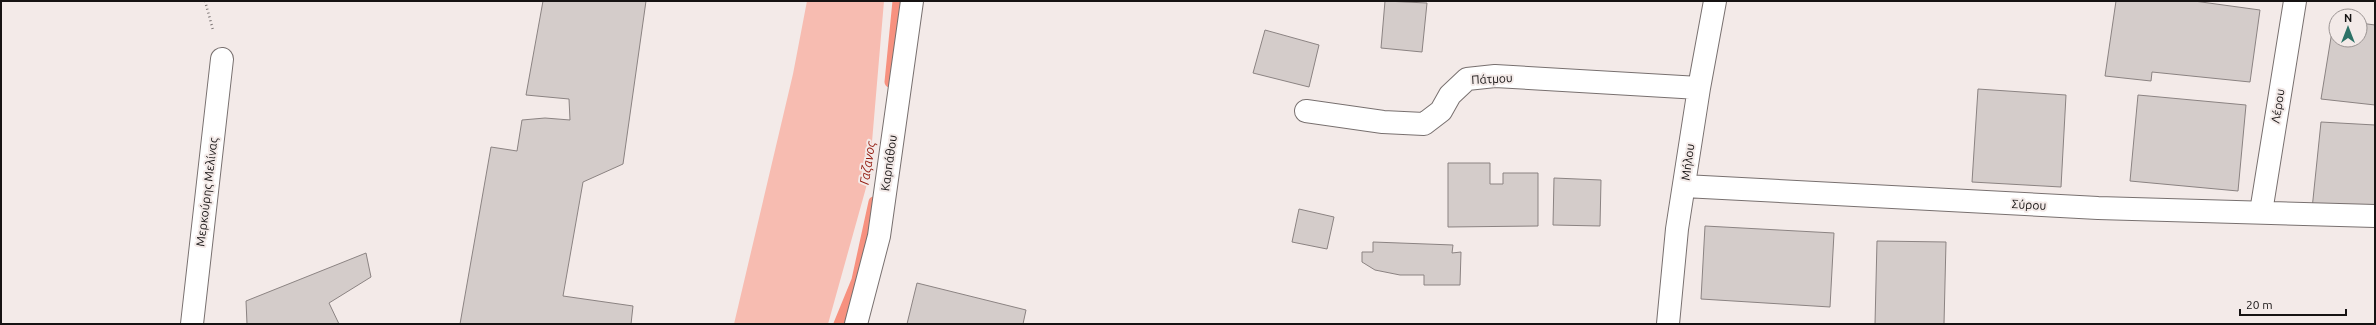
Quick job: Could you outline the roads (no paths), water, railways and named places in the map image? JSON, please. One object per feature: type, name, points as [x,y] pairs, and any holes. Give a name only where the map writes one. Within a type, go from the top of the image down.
[{"type":"street","name":"Καρπάθου","points":[[856,324],[879,236],[912,1]]},
{"type":"street","name":"Μήλου","points":[[1668,324],[1677,229],[1698,88],[1715,1]]},
{"type":"street","name":"Λέρου","points":[[2261,212],[2295,1]]},
{"type":"street","name":"Μερκούρης Μελίνας","points":[[192,324],[222,59]]},
{"type":"street","name":"Πάτμου","points":[[1306,111],[1383,122],[1424,124],[1441,111],[1450,95],[1466,79],[1495,76],[1698,88]]},
{"type":"street","name":"Σύρου","points":[[1684,186],[2098,208],[2375,216]]},
{"type":"waterway","name":"Γαζανος","points":[[890,82],[898,1]]},
{"type":"waterway","name":"Γαζανος","points":[[839,324],[857,280],[874,202]]}]
